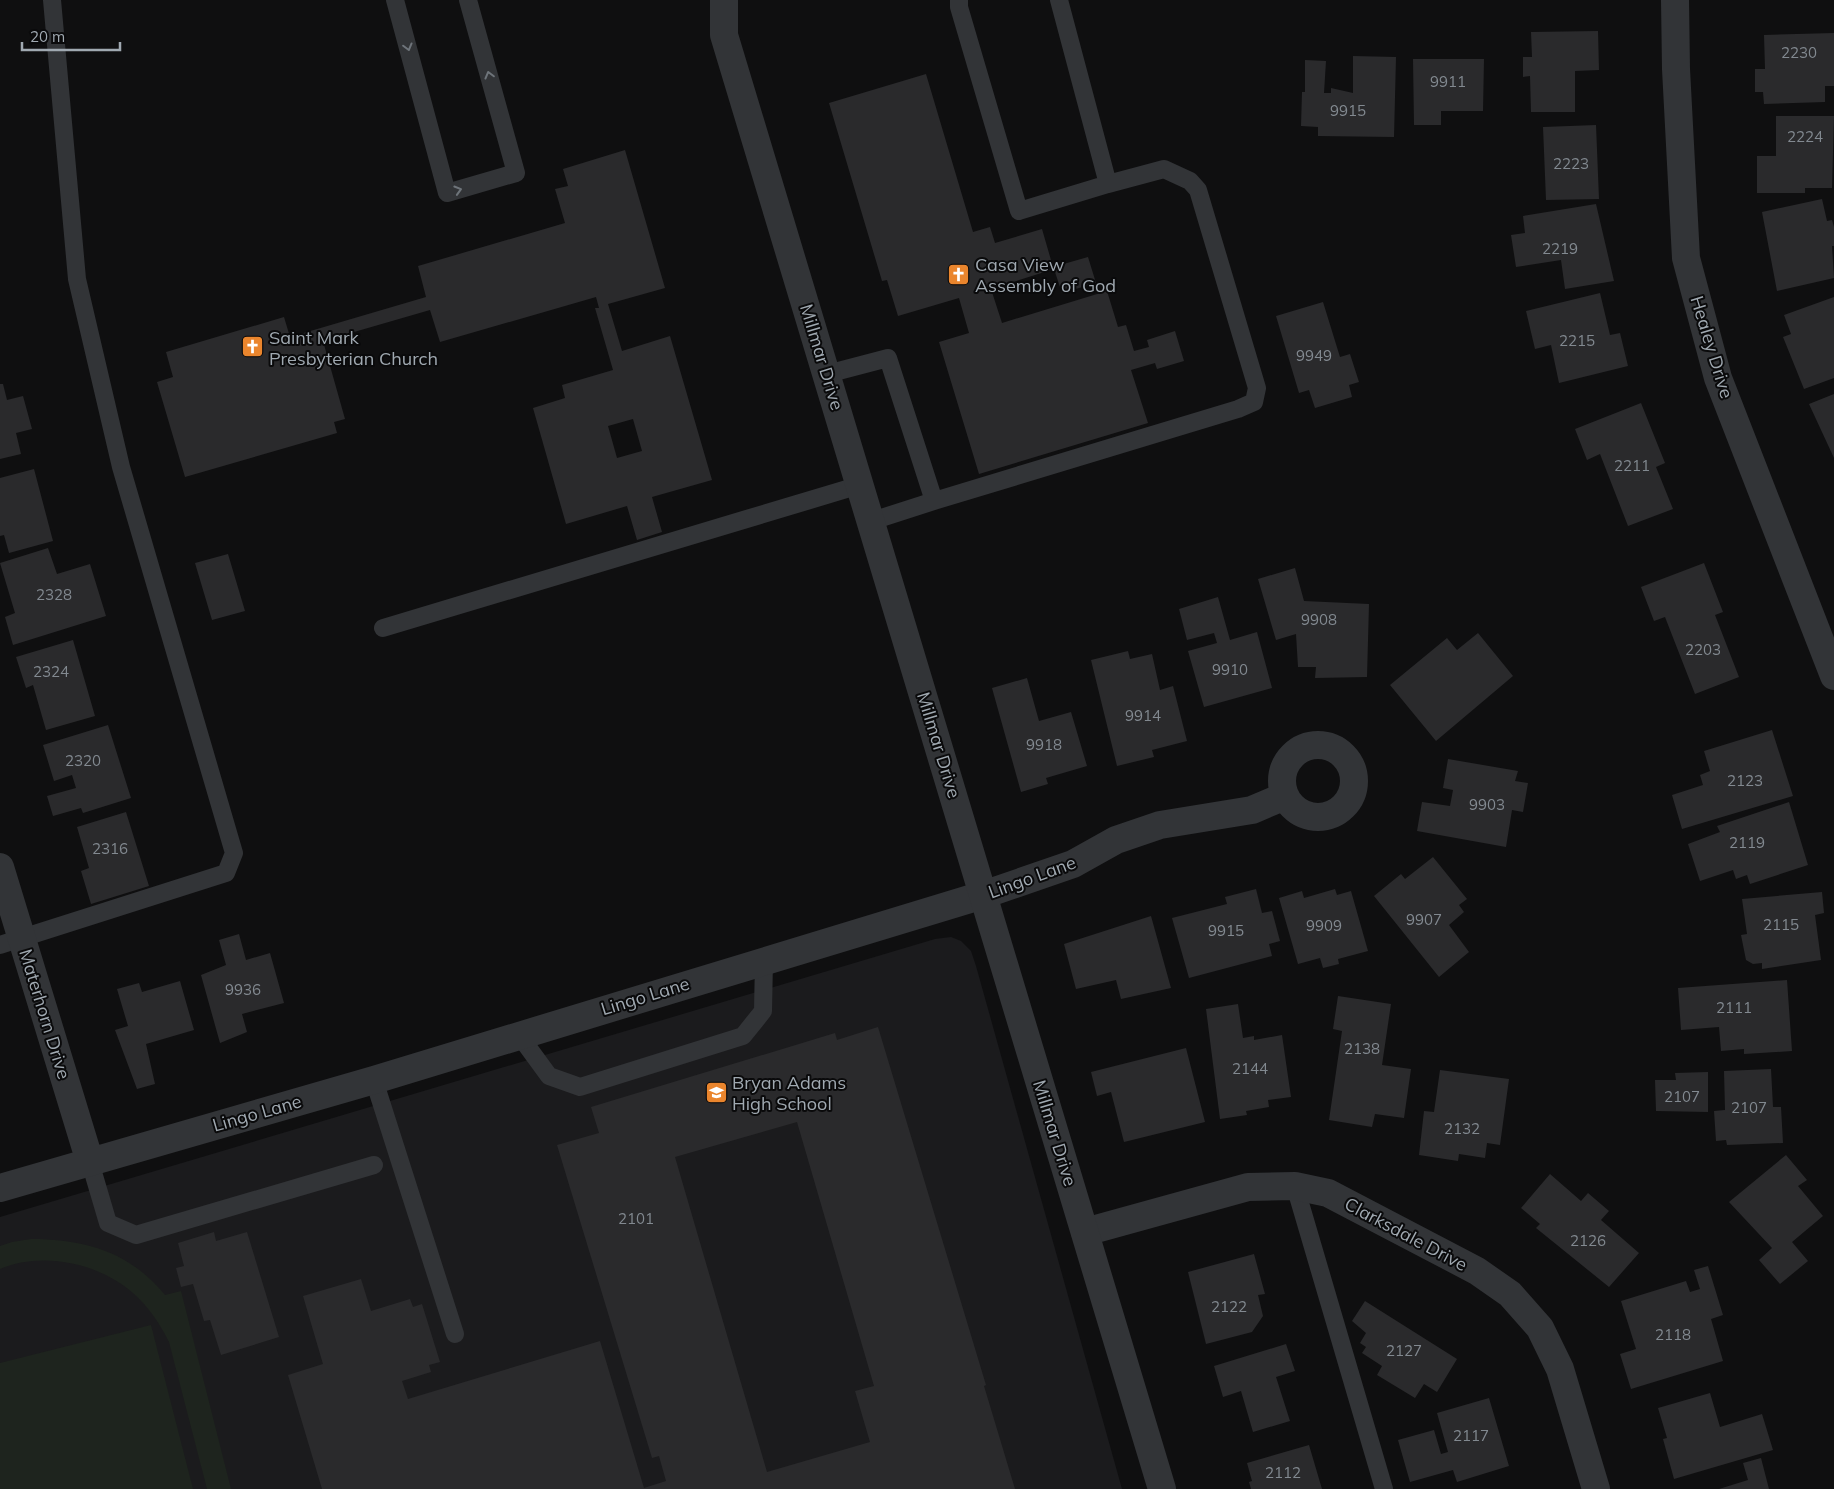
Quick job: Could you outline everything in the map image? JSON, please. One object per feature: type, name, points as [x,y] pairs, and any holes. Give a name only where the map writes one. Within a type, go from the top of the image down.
[{"type":"street","name":"Millmar Drive","points":[[724,0],[724,35],[872,521],[1162,1489]]},
{"type":"street","name":"Healey Drive","points":[[1675,0],[1676,69],[1686,258],[1718,378],[1827,639],[1834,676]]},
{"type":"street","name":"Lingo Lane","points":[[0,1188],[374,1080],[519,1034],[983,895],[1072,864],[1116,840],[1160,825],[1252,810],[1285,796]]},
{"type":"street","name":"Materhorn Drive","points":[[0,867],[11,942],[90,1162]]},
{"type":"street","name":"Clarksdale Drive","points":[[1085,1232],[1248,1187],[1295,1186],[1328,1194],[1477,1271],[1510,1294],[1540,1328],[1560,1369],[1596,1489]]},
{"type":"lane","points":[[11,942],[226,873],[234,854],[121,467],[77,279],[52,0]]},
{"type":"lane","points":[[395,0],[447,194],[516,172],[468,0]]},
{"type":"lane","points":[[872,521],[1238,409],[1254,402],[1257,388],[1198,190],[1185,178],[1164,169],[1019,211],[959,8],[959,0]]},
{"type":"lane","points":[[1059,0],[1108,184]]},
{"type":"lane","points":[[827,374],[888,358],[934,501]]},
{"type":"lane","points":[[383,628],[860,485]]},
{"type":"lane","points":[[519,1034],[549,1076],[580,1087],[743,1036],[763,1011],[764,960]]},
{"type":"lane","points":[[374,1080],[455,1334]]},
{"type":"lane","points":[[90,1162],[108,1223],[136,1235],[374,1165]]},
{"type":"lane","points":[[1295,1186],[1384,1489]]},
{"type":"shaded area","name":"Bryan Adams High School","points":[[951,937],[961,941],[971,951],[976,966],[1122,1489],[0,1489],[0,1217],[935,939]]},
{"type":"shaded area","points":[[31,1239],[88,1245],[121,1258],[137,1268],[165,1295],[181,1291],[231,1489],[207,1489],[169,1342],[149,1310],[139,1298],[119,1283],[87,1267],[70,1263],[34,1261],[0,1269],[0,1246]]},
{"type":"shaded area","points":[[151,1325],[193,1489],[0,1489],[0,1363]]},
{"type":"building","points":[[1598,31],[1599,70],[1575,71],[1575,112],[1531,112],[1530,76],[1523,77],[1523,57],[1532,57],[1531,32]]},
{"type":"building","points":[[1834,33],[1834,86],[1825,86],[1825,102],[1764,104],[1763,92],[1755,92],[1755,69],[1765,69],[1764,35]]},
{"type":"building","points":[[1353,56],[1396,57],[1394,137],[1318,136],[1318,127],[1301,126],[1302,92],[1305,92],[1305,60],[1326,61],[1324,93],[1331,93],[1331,88],[1353,93]]},
{"type":"building","points":[[1413,59],[1484,59],[1483,111],[1441,111],[1441,125],[1414,125]]},
{"type":"building","name":"Casa View Assembly of God","points":[[926,74],[973,232],[990,227],[995,243],[1042,229],[1053,267],[1088,257],[1096,283],[1062,293],[1054,269],[991,289],[1002,323],[1107,291],[1118,327],[1126,325],[1134,351],[1149,347],[1147,340],[1175,331],[1184,361],[1157,369],[1155,363],[1131,370],[1148,423],[979,474],[939,342],[969,333],[959,298],[898,316],[887,280],[882,281],[829,103]]},
{"type":"building","points":[[1776,116],[1834,116],[1832,188],[1805,188],[1805,193],[1757,193],[1757,156],[1776,156]]},
{"type":"building","points":[[1596,125],[1599,199],[1546,200],[1543,127]]},
{"type":"building","name":"Saint Mark Presbyterian Church","points":[[625,150],[665,288],[608,304],[622,351],[670,336],[712,480],[652,497],[662,532],[637,540],[627,506],[566,524],[533,408],[565,398],[562,385],[613,370],[595,308],[599,308],[596,297],[440,342],[430,310],[323,341],[345,419],[334,422],[337,433],[185,477],[157,382],[173,377],[166,352],[284,317],[290,337],[426,297],[418,266],[565,223],[555,189],[568,186],[563,169]],"holes":[[[633,419],[642,451],[617,458],[608,426]]]},
{"type":"building","points":[[1822,199],[1827,221],[1832,220],[1834,227],[1834,246],[1832,246],[1834,278],[1777,291],[1762,212]]},
{"type":"building","points":[[1596,204],[1614,281],[1565,289],[1561,260],[1516,267],[1511,235],[1525,233],[1523,216]]},
{"type":"building","points":[[1600,293],[1610,335],[1620,333],[1628,366],[1559,383],[1551,345],[1535,349],[1526,311]]},
{"type":"building","points":[[1834,297],[1834,378],[1804,389],[1783,337],[1791,334],[1784,315]]},
{"type":"building","points":[[1323,302],[1340,357],[1350,354],[1359,382],[1349,385],[1352,397],[1315,408],[1309,390],[1299,393],[1276,316]]},
{"type":"building","points":[[0,384],[3,384],[7,400],[23,396],[32,429],[16,433],[21,454],[0,459]]},
{"type":"building","points":[[1834,394],[1834,458],[1809,404]]},
{"type":"building","points":[[1641,403],[1665,463],[1656,467],[1673,509],[1628,526],[1600,454],[1587,460],[1575,429]]},
{"type":"building","points":[[34,469],[53,541],[9,553],[4,535],[0,536],[0,478]]},
{"type":"building","points":[[48,548],[57,574],[90,564],[106,616],[13,645],[5,617],[15,613],[0,563]]},
{"type":"building","points":[[228,554],[245,611],[212,620],[195,563]]},
{"type":"building","points":[[1704,563],[1723,612],[1715,615],[1739,677],[1695,694],[1665,617],[1654,621],[1641,587]]},
{"type":"building","points":[[1295,568],[1304,601],[1369,604],[1367,677],[1315,678],[1316,667],[1298,667],[1296,634],[1276,640],[1258,579]]},
{"type":"building","points":[[1218,597],[1230,640],[1257,632],[1272,688],[1204,707],[1188,651],[1217,643],[1214,633],[1187,640],[1179,609]]},
{"type":"building","points":[[1478,633],[1513,676],[1436,741],[1390,685],[1447,638],[1457,650]]},
{"type":"building","points":[[73,640],[95,716],[46,730],[33,685],[26,688],[16,657]]},
{"type":"building","points":[[1128,651],[1130,659],[1152,654],[1160,690],[1173,686],[1187,741],[1152,750],[1154,757],[1117,766],[1091,660]]},
{"type":"building","points":[[1027,678],[1039,721],[1071,712],[1087,766],[1046,778],[1048,784],[1021,792],[992,688]]},
{"type":"building","points":[[108,725],[131,798],[83,813],[81,808],[53,816],[47,796],[76,788],[72,775],[54,781],[43,745]]},
{"type":"building","points":[[1772,730],[1793,796],[1682,829],[1672,795],[1703,785],[1700,775],[1710,771],[1704,751]]},
{"type":"building","points":[[1448,759],[1518,771],[1515,781],[1528,783],[1523,812],[1512,810],[1506,847],[1417,831],[1422,802],[1450,806],[1453,790],[1443,788]]},
{"type":"building","points":[[1789,802],[1808,865],[1750,884],[1747,875],[1736,879],[1733,870],[1700,881],[1688,844],[1720,832],[1717,826]]},
{"type":"building","points":[[126,812],[149,886],[91,904],[81,871],[89,868],[77,827]]},
{"type":"building","points":[[1433,857],[1467,899],[1459,905],[1464,912],[1449,925],[1469,952],[1439,977],[1374,896],[1401,874],[1405,879]]},
{"type":"building","points":[[1256,889],[1262,913],[1272,911],[1280,941],[1269,944],[1272,956],[1189,978],[1172,918],[1227,904],[1225,897]]},
{"type":"building","points":[[1335,889],[1337,895],[1351,891],[1368,951],[1338,959],[1339,964],[1323,968],[1320,958],[1298,964],[1279,898],[1302,891],[1304,898]]},
{"type":"building","points":[[1822,892],[1824,913],[1815,915],[1821,960],[1762,969],[1762,963],[1753,964],[1746,960],[1741,935],[1747,934],[1742,899]]},
{"type":"building","points":[[1151,916],[1171,988],[1121,999],[1116,980],[1076,989],[1064,944]]},
{"type":"building","points":[[239,934],[246,960],[270,953],[284,1003],[242,1014],[247,1032],[220,1043],[201,975],[226,965],[219,940]]},
{"type":"building","points":[[1787,980],[1792,1051],[1744,1054],[1744,1049],[1721,1051],[1719,1027],[1681,1030],[1678,988]]},
{"type":"building","points":[[180,981],[194,1030],[146,1044],[155,1084],[137,1089],[115,1030],[128,1026],[117,989],[139,983],[142,992]]},
{"type":"building","points":[[1338,996],[1391,1004],[1382,1065],[1411,1069],[1404,1118],[1375,1114],[1372,1127],[1329,1120],[1342,1031],[1333,1029]]},
{"type":"building","points":[[1238,1004],[1243,1038],[1254,1036],[1254,1040],[1282,1035],[1291,1097],[1268,1100],[1269,1107],[1246,1111],[1247,1115],[1220,1119],[1206,1009]]},
{"type":"building","points":[[878,1027],[986,1385],[984,1386],[1015,1489],[322,1489],[288,1375],[323,1364],[303,1296],[361,1279],[371,1311],[410,1299],[413,1307],[422,1304],[440,1362],[429,1365],[431,1372],[402,1381],[408,1399],[600,1341],[644,1488],[666,1481],[659,1456],[652,1458],[557,1145],[599,1133],[591,1107],[835,1033],[837,1040]],"holes":[[[797,1122],[874,1386],[855,1391],[870,1442],[767,1472],[675,1157]]]},
{"type":"building","points":[[1186,1048],[1205,1122],[1124,1142],[1111,1092],[1097,1096],[1091,1072]]},
{"type":"building","points":[[1771,1069],[1773,1107],[1781,1107],[1783,1143],[1727,1145],[1726,1140],[1716,1141],[1714,1111],[1725,1110],[1724,1071]]},
{"type":"building","points":[[1440,1070],[1509,1079],[1500,1145],[1487,1143],[1485,1158],[1459,1154],[1458,1161],[1419,1155],[1424,1111],[1434,1112]]},
{"type":"building","points":[[1708,1072],[1708,1112],[1656,1111],[1655,1080],[1676,1080],[1675,1073]]},
{"type":"building","points":[[1786,1155],[1807,1180],[1798,1186],[1823,1216],[1792,1242],[1808,1261],[1780,1284],[1759,1260],[1772,1248],[1729,1202]]},
{"type":"building","points":[[1550,1174],[1581,1201],[1588,1193],[1609,1211],[1601,1220],[1639,1253],[1609,1287],[1536,1228],[1540,1224],[1521,1208]]},
{"type":"building","points":[[214,1232],[216,1241],[247,1232],[279,1337],[221,1355],[210,1320],[204,1321],[193,1284],[181,1287],[176,1268],[184,1266],[178,1243]]},
{"type":"building","points":[[1254,1254],[1265,1294],[1258,1295],[1263,1316],[1252,1332],[1206,1344],[1188,1272]]},
{"type":"building","points":[[1708,1266],[1723,1315],[1711,1319],[1723,1361],[1631,1389],[1620,1354],[1636,1349],[1621,1301],[1686,1281],[1690,1292],[1700,1289],[1694,1270]]},
{"type":"building","points":[[1365,1301],[1457,1359],[1437,1392],[1424,1384],[1415,1398],[1377,1375],[1382,1366],[1362,1353],[1366,1347],[1360,1343],[1366,1333],[1352,1321]]},
{"type":"building","points":[[1286,1344],[1295,1371],[1276,1377],[1290,1421],[1253,1432],[1241,1391],[1223,1397],[1214,1366]]},
{"type":"building","points":[[1710,1393],[1720,1427],[1762,1414],[1773,1450],[1674,1479],[1663,1439],[1667,1438],[1658,1408]]},
{"type":"building","points":[[1489,1398],[1509,1466],[1457,1482],[1453,1470],[1410,1482],[1398,1440],[1434,1430],[1441,1454],[1448,1452],[1437,1413]]},
{"type":"building","points":[[1309,1445],[1322,1489],[1251,1489],[1249,1482],[1252,1481],[1247,1463]]},
{"type":"building","points":[[1761,1458],[1769,1489],[1719,1489],[1748,1480],[1743,1463]]},
{"type":"place","name":"Casa View Assembly of God","points":[[959,274]]},
{"type":"place","name":"Saint Mark Presbyterian Church","points":[[253,347]]},
{"type":"place","name":"Bryan Adams High School","points":[[716,1092]]}]
